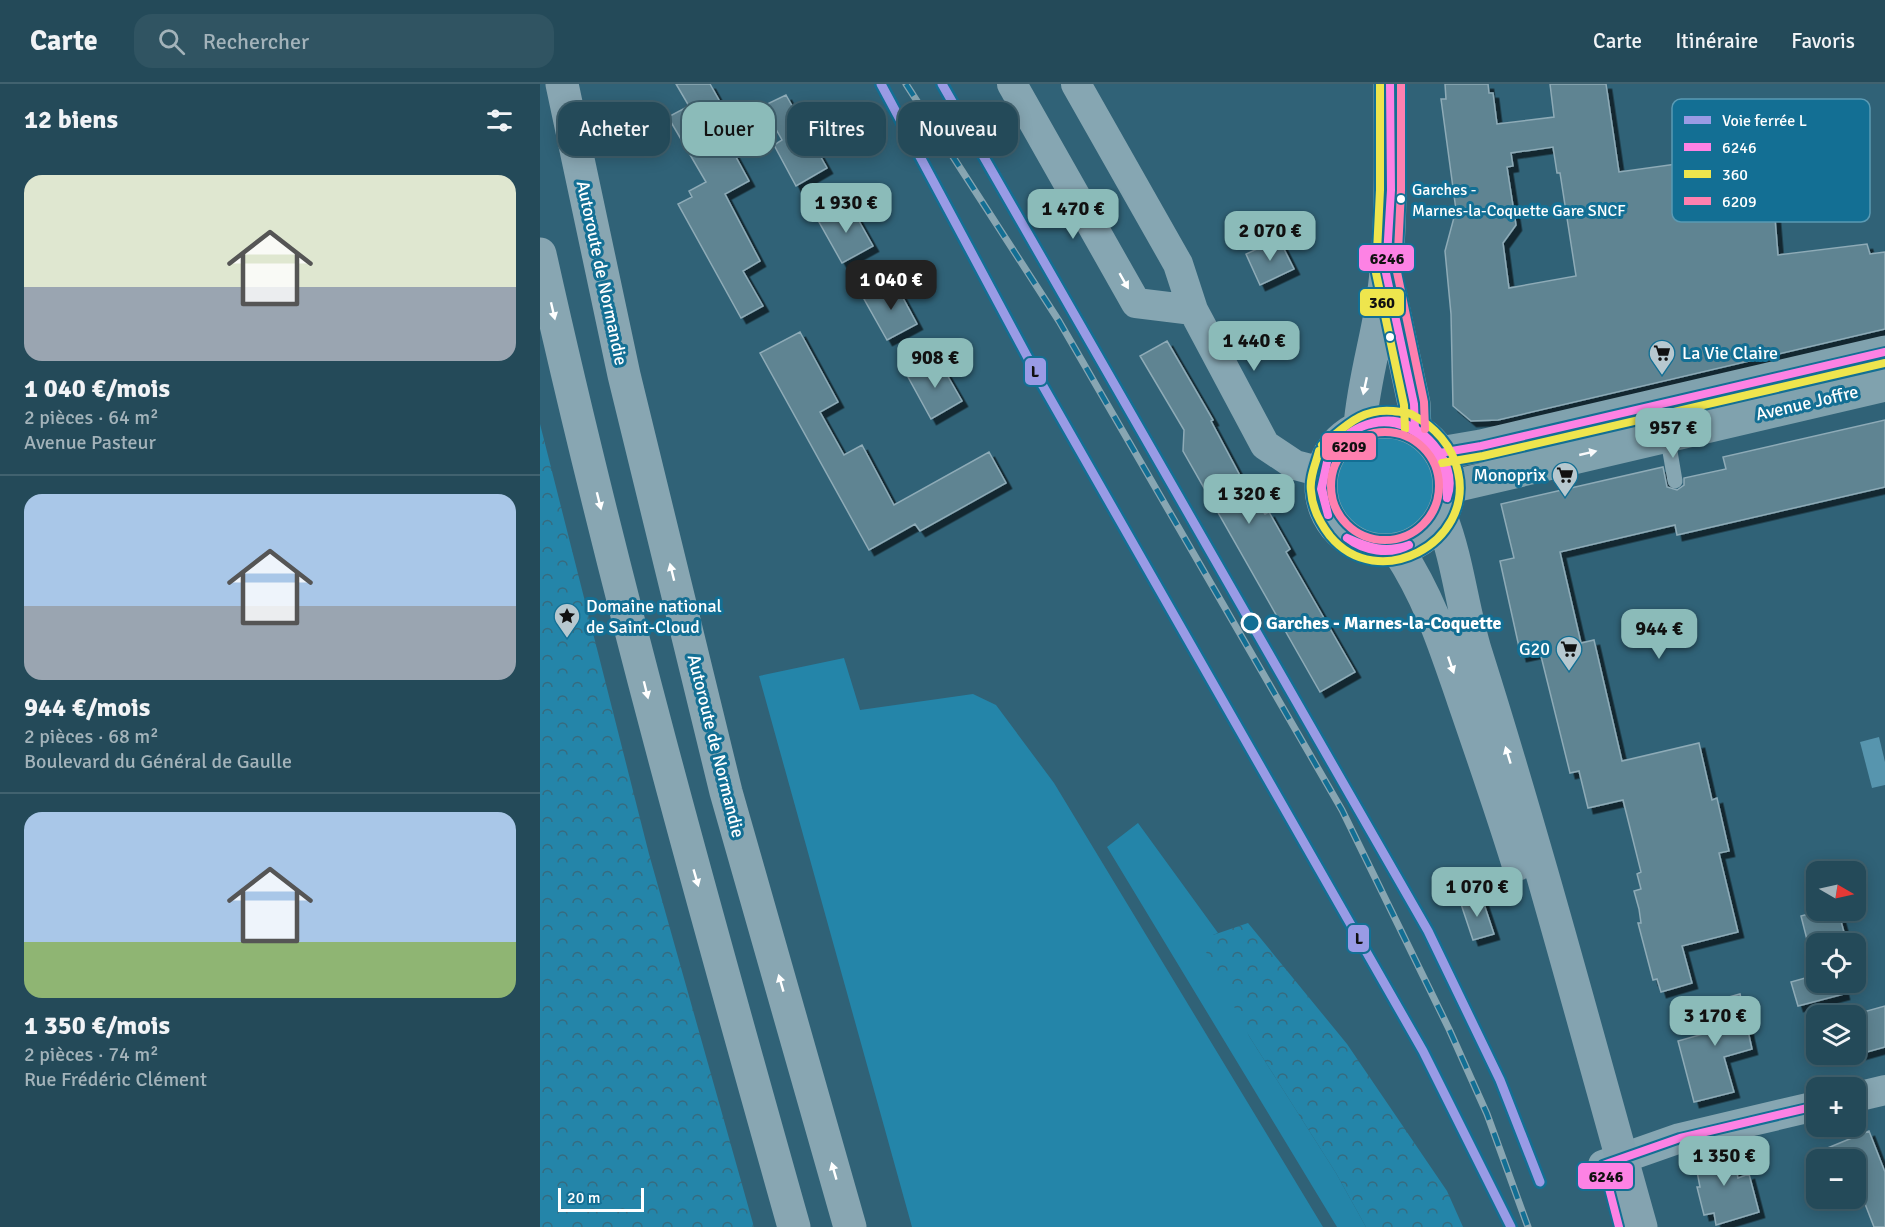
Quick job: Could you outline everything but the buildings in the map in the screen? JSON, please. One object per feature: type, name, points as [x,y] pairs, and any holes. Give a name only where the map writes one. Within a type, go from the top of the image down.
[{"type":"highway","name":"Autoroute de Normandie","points":[[562,84],[624,375],[726,792],[850,1227]]},
{"type":"highway","points":[[540,254],[568,379],[675,803],[794,1227]]},
{"type":"main road","points":[[1360,426],[1362,400],[1386,273],[1390,190],[1390,84]]},
{"type":"main road","points":[[1386,273],[1414,404],[1415,429]]},
{"type":"main road","points":[[1445,502],[1423,538],[1398,550],[1367,549],[1353,543],[1337,530],[1326,512],[1320,492],[1322,472],[1329,453],[1343,437],[1360,426],[1388,422],[1415,429],[1429,439],[1440,453],[1449,475],[1445,502],[1464,615],[1526,811],[1613,1162],[1619,1227]]},
{"type":"main road","points":[[1398,550],[1428,602],[1500,804],[1613,1162],[1641,1227]]},
{"type":"street","points":[[1012,84],[1137,303],[1193,310]]},
{"type":"street","points":[[1076,84],[1178,264],[1193,310],[1265,445],[1294,465],[1322,472]]},
{"type":"street","name":"Avenue Joffre","points":[[1440,453],[1481,446],[1885,352]]},
{"type":"street","name":"Avenue Joffre","points":[[1445,502],[1667,434],[1885,385]]},
{"type":"street","points":[[1866,1095],[1885,1090]]},
{"type":"street","points":[[1613,1162],[1680,1138],[1806,1108]]},
{"type":"lane","points":[[1163,306],[1174,285],[1178,264]]},
{"type":"lane","points":[[1667,434],[1675,481]]},
{"type":"green space","name":"Domaine national de Saint-Cloud","points":[[540,424],[649,854],[754,1227],[540,1227]]},
{"type":"green space","points":[[1384,436],[1403,439],[1420,450],[1431,467],[1434,486],[1431,505],[1420,522],[1403,533],[1384,536],[1365,533],[1348,522],[1337,505],[1334,486],[1337,467],[1348,450],[1365,439]]},
{"type":"green space","points":[[844,658],[860,710],[973,694],[996,705],[1054,783],[1323,1227],[912,1227],[759,676]]},
{"type":"green space","points":[[1138,823],[1218,933],[1213,935],[1249,1036],[1336,1173],[1366,1227],[1337,1227],[1107,847]]},
{"type":"green space","points":[[1248,923],[1347,1044],[1447,1191],[1463,1227],[1366,1227],[1336,1173],[1249,1036],[1206,952],[1213,935]]},
{"type":"shaded area","points":[[1879,737],[1885,762],[1885,785],[1872,788],[1860,742]]},
{"type":"railway","points":[[906,84],[1059,321],[1342,810],[1449,1029],[1487,1114],[1528,1227]]},
{"type":"rail line","name":"L","points":[[881,84],[1043,386],[1423,1051],[1511,1227]]},
{"type":"rail line","name":"L","points":[[942,84],[1428,931],[1500,1080],[1540,1182]]},
{"type":"transit line","name":"360","points":[[1380,84],[1380,190],[1376,273],[1404,405],[1405,429]]},
{"type":"transit line","name":"6246","points":[[1390,84],[1391,190],[1386,273],[1414,404],[1415,429]]},
{"type":"transit line","name":"6209","points":[[1401,84],[1401,190],[1397,272],[1424,402],[1425,429]]},
{"type":"transit line","name":"6246","points":[[1440,453],[1481,446],[1885,352]]},
{"type":"transit line","name":"360","points":[[1442,463],[1483,456],[1885,363]]},
{"type":"transit line","name":"360","points":[[1319,451],[1311,481],[1313,503],[1320,521],[1330,536],[1350,553],[1372,560],[1396,560],[1418,552],[1437,539],[1452,520],[1459,498],[1458,472],[1452,454],[1435,431],[1411,414],[1382,411],[1363,416],[1354,420],[1322,445]]},
{"type":"transit line","name":"6246","points":[[1336,447],[1349,434],[1367,424],[1387,421],[1406,424],[1425,436],[1446,464],[1449,476],[1447,498]]},
{"type":"transit line","name":"6246","points":[[1336,447],[1361,427],[1379,422],[1395,423],[1410,429],[1433,450],[1445,481],[1447,498]]},
{"type":"transit line","name":"6209","points":[[1385,432],[1406,436],[1423,448],[1435,465],[1439,486],[1435,507],[1423,524],[1406,536],[1385,540],[1364,536],[1347,524],[1335,507],[1331,486],[1335,465],[1347,448],[1364,436],[1385,432]]},
{"type":"transit line","name":"6246","points":[[1327,462],[1322,488],[1328,515]]},
{"type":"transit line","name":"6246","points":[[1327,462],[1321,489],[1328,515]]},
{"type":"transit line","name":"6246","points":[[1347,538],[1385,549],[1409,545]]},
{"type":"transit line","name":"6246","points":[[1347,538],[1377,551],[1394,550],[1409,545]]},
{"type":"transit line","name":"6246","points":[[1619,1227],[1603,1165],[1680,1138],[1806,1108]]},
{"type":"place","name":"Garches - Marnes-la-Coquette Gare SNCF","points":[[1401,199]]},
{"type":"place","name":"La Vie Claire","points":[[1662,376]]},
{"type":"place","name":"Monoprix","points":[[1565,498]]},
{"type":"place","name":"Garches - Marnes-la-Coquette","points":[[1251,623]]},
{"type":"place","name":"Domaine national de Saint-Cloud","points":[[567,639]]},
{"type":"place","name":"G20","points":[[1569,672]]}]
